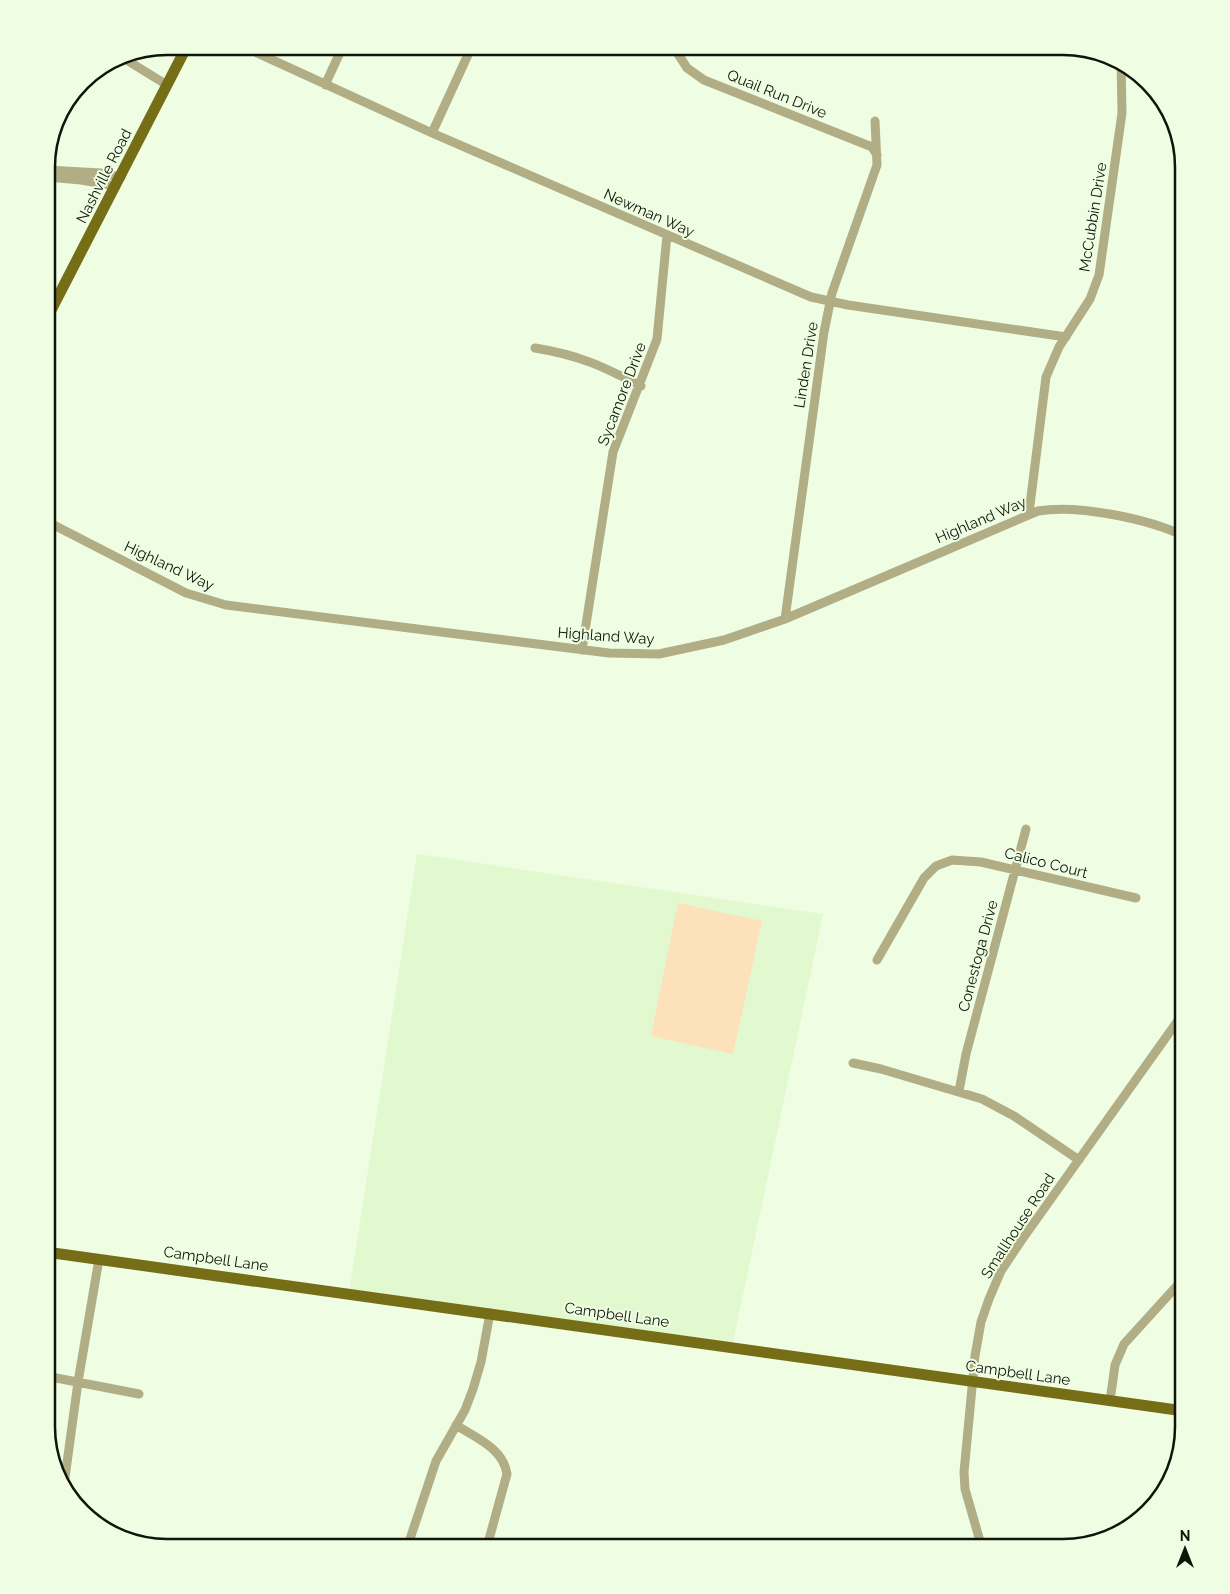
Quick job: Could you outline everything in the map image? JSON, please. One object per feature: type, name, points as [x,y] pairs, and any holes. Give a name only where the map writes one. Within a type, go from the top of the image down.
[{"type":"main road","name":"Nashville Road","points":[[55,303],[182,55]]},
{"type":"main road","name":"Campbell Lane","points":[[55,1253],[1175,1411]]},
{"type":"street","name":"Newman Way","points":[[261,55],[432,133],[799,292],[830,302],[1066,337]]},
{"type":"street","points":[[325,85],[339,55]]},
{"type":"street","points":[[432,133],[468,55]]},
{"type":"street","name":"Quail Run Drive","points":[[679,55],[687,68],[704,80],[872,147],[878,157]]},
{"type":"street","points":[[130,62],[167,85]]},
{"type":"street","name":"McCubbin Drive","points":[[1029,513],[1046,377],[1052,360],[1090,299],[1099,275],[1122,113],[1121,71]]},
{"type":"street","name":"Linden Drive","points":[[785,619],[803,476],[830,302],[878,165],[875,121]]},
{"type":"street","points":[[55,170],[102,172],[118,181]]},
{"type":"street","points":[[55,178],[118,181]]},
{"type":"street","name":"Sycamore Drive","points":[[582,650],[607,478],[617,439],[641,386],[660,327],[667,235]]},
{"type":"street","points":[[535,348],[567,353],[592,361],[641,386]]},
{"type":"street","name":"Highland Way","points":[[55,526],[186,593],[226,605],[582,650],[635,654],[674,652],[724,640],[785,619],[1029,513],[1060,509],[1092,512],[1144,522],[1175,533]]},
{"type":"street","name":"Conestoga Drive","points":[[959,1091],[966,1054],[1026,829]]},
{"type":"street","name":"Calico Court","points":[[878,960],[924,878],[936,866],[949,861],[981,862],[1136,898]]},
{"type":"street","name":"Smallhouse Road","points":[[979,1539],[965,1489],[964,1472],[972,1381],[981,1322],[1001,1271],[1175,1025]]},
{"type":"street","points":[[853,1063],[959,1091],[998,1107],[1079,1160]]},
{"type":"street","points":[[66,1474],[78,1382],[99,1259]]},
{"type":"street","points":[[1110,1401],[1115,1365],[1124,1344],[1175,1288]]},
{"type":"street","points":[[409,1539],[436,1462],[477,1380],[490,1313]]},
{"type":"street","points":[[55,1378],[139,1394]]},
{"type":"street","points":[[456,1425],[498,1453],[505,1463],[507,1474],[489,1539]]},
{"type":"shaded area","points":[[417,854],[823,914],[732,1347],[349,1293]]},
{"type":"shaded area","points":[[678,903],[762,921],[733,1054],[651,1036]]}]
